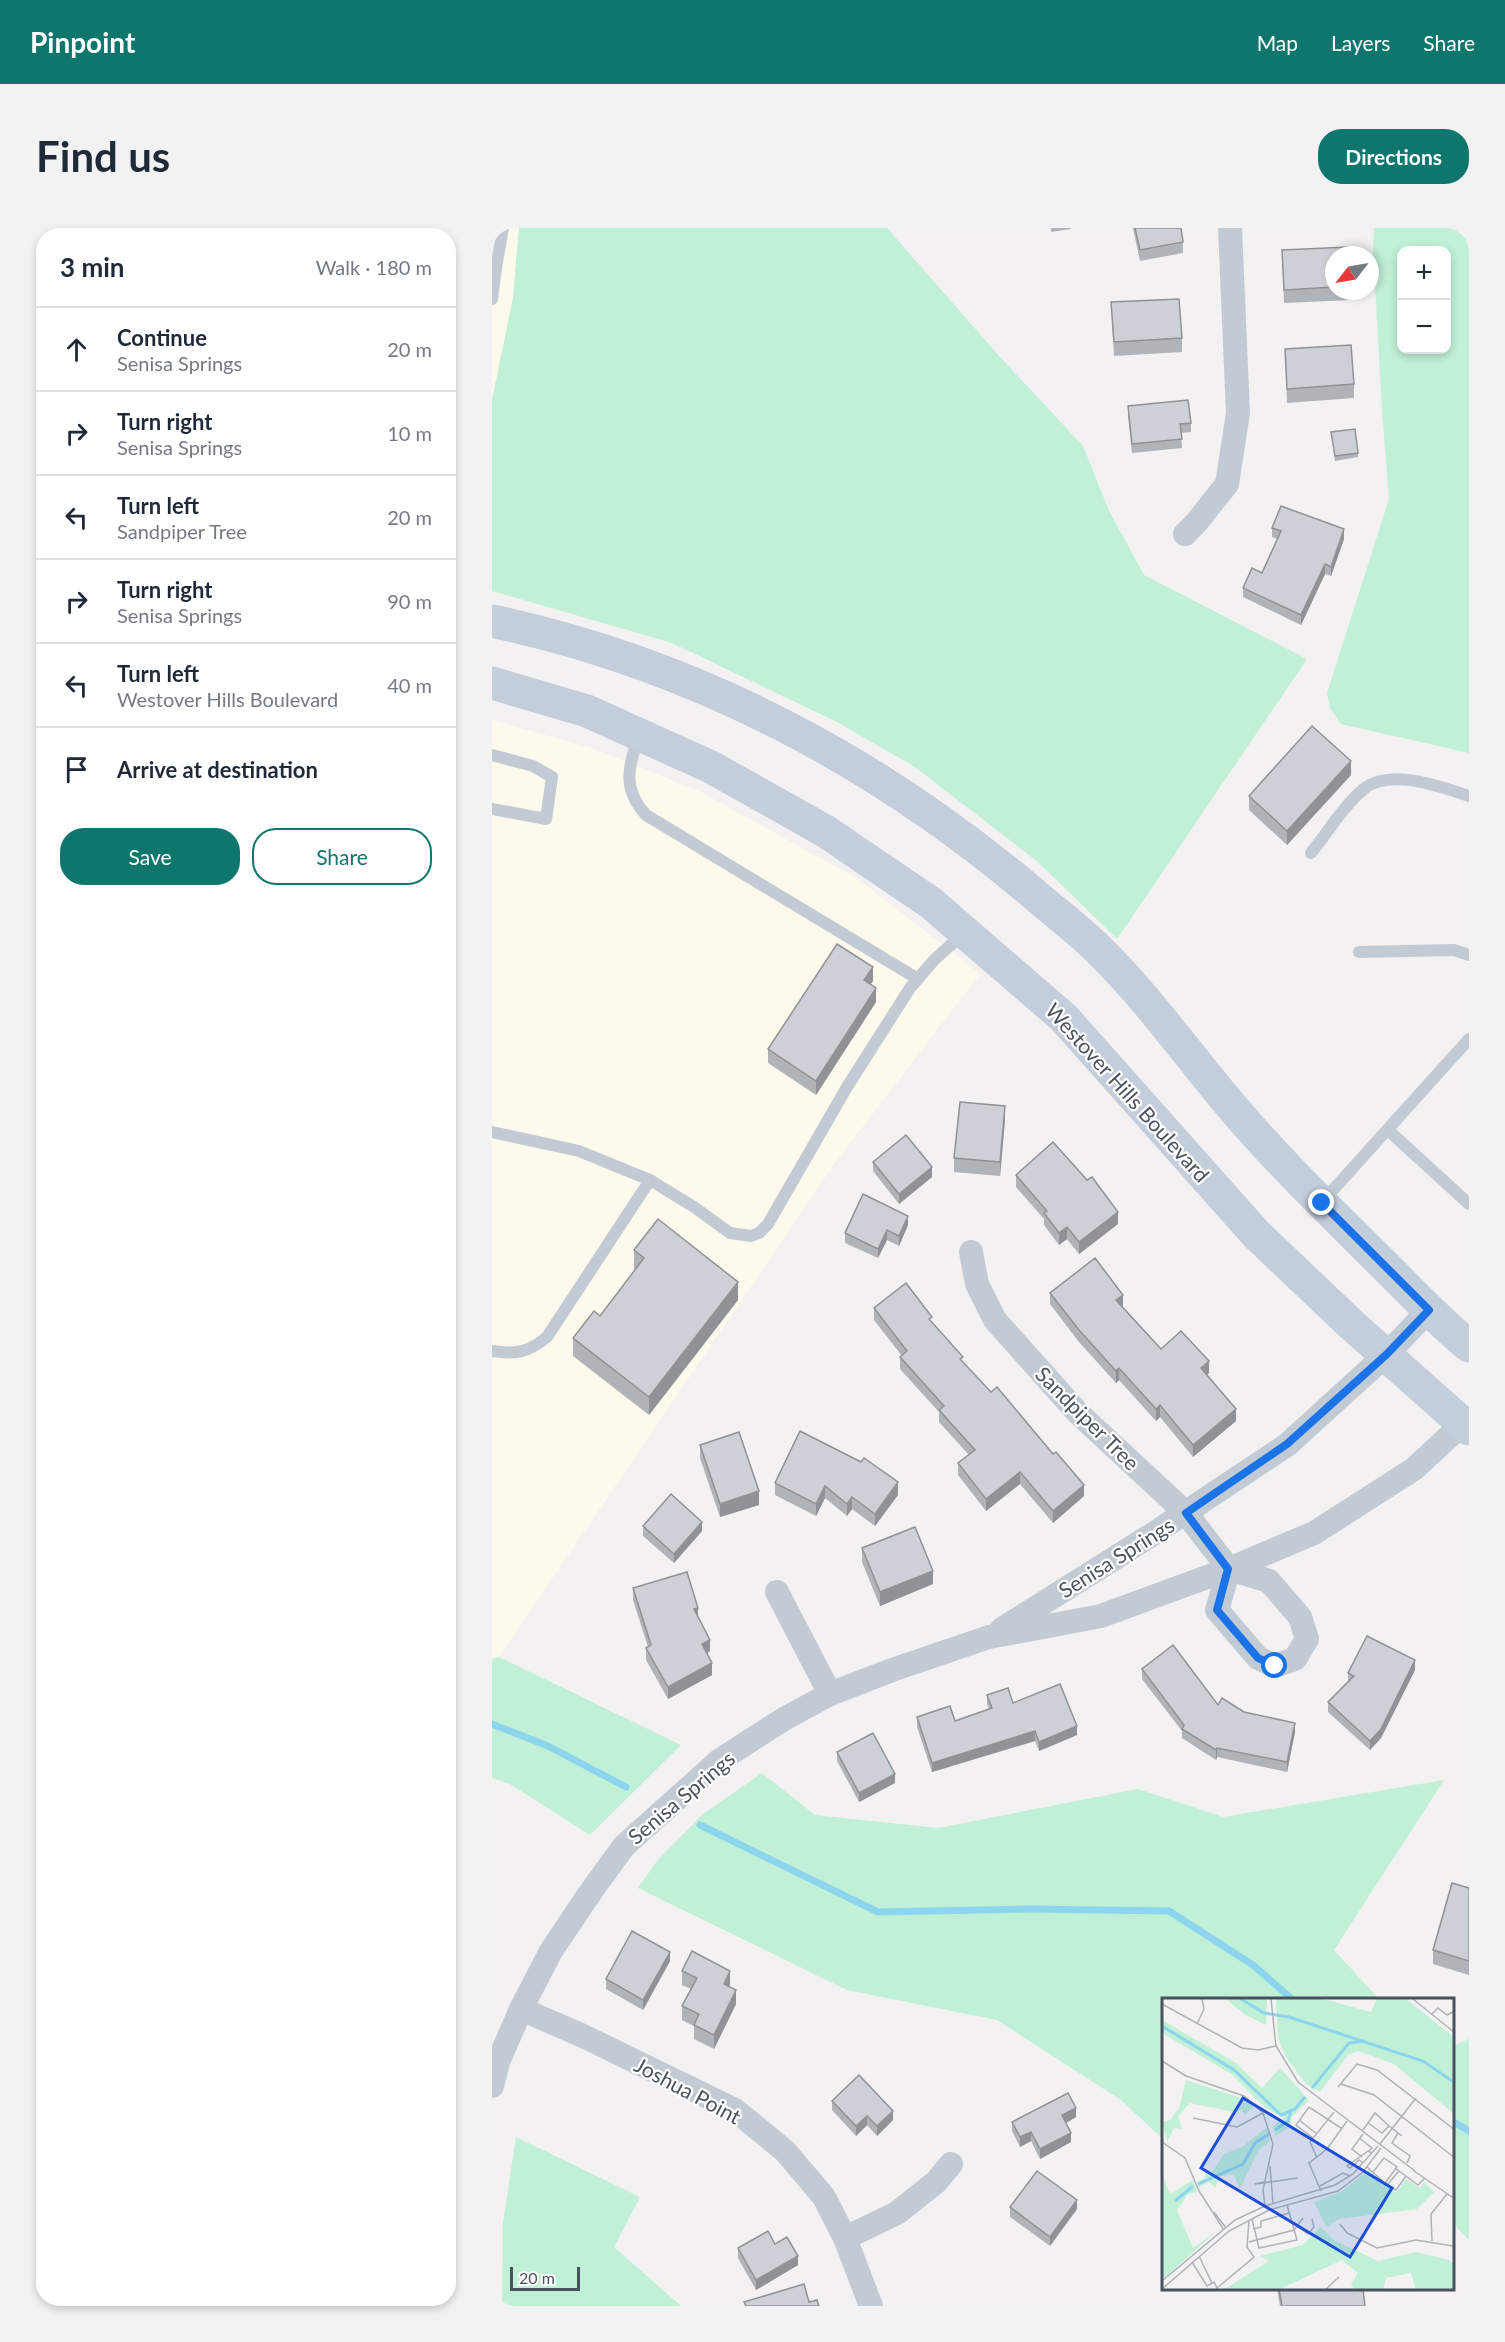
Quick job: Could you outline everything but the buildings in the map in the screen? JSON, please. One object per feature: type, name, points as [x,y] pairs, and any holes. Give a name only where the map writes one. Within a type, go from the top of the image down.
[{"type":"main road","points":[[492,621],[608,651],[684,679],[774,719],[857,767],[926,811],[1002,867],[1099,950],[1180,1041],[1228,1102],[1322,1203],[1429,1310],[1469,1346]]},
{"type":"main road","name":"Westover Hills Boulevard","points":[[492,683],[587,711],[711,767],[825,831],[931,903],[1064,1018],[1257,1235],[1353,1326],[1467,1424]]},
{"type":"street","points":[[1185,534],[1196,524],[1227,484],[1238,413],[1230,228]]},
{"type":"street","name":"Sandpiper Tree","points":[[971,1252],[977,1284],[995,1320],[1078,1413],[1186,1513],[1228,1569]]},
{"type":"street","name":"Senisa Springs","points":[[989,1636],[1186,1513],[1287,1444],[1387,1354],[1429,1310]]},
{"type":"street","name":"Senisa Springs","points":[[492,2086],[498,2062],[520,2009],[551,1951],[624,1846],[720,1760],[784,1719],[830,1694],[989,1636],[1101,1616],[1228,1569],[1314,1533],[1414,1469],[1467,1424]]},
{"type":"street","points":[[777,1592],[830,1694]]},
{"type":"street","name":"Joshua Point","points":[[520,2009],[581,2035],[735,2110],[785,2151],[824,2197],[845,2238],[871,2306]]},
{"type":"street","points":[[845,2238],[897,2213],[936,2182],[951,2164]]},
{"type":"lane","points":[[492,299],[494,268],[503,228]]},
{"type":"lane","points":[[639,734],[628,769],[634,796],[646,815],[918,979]]},
{"type":"lane","points":[[492,755],[534,766],[552,777],[546,819],[492,809]]},
{"type":"lane","points":[[1311,853],[1348,806],[1372,784],[1389,779],[1406,780],[1441,786],[1469,796]]},
{"type":"lane","points":[[492,1132],[579,1151],[650,1180],[730,1233],[751,1236],[759,1233],[768,1224],[847,1087],[910,988],[934,960],[966,931]]},
{"type":"lane","points":[[1359,952],[1454,950],[1469,955]]},
{"type":"lane","points":[[1322,1203],[1469,1040]]},
{"type":"lane","points":[[1388,1130],[1469,1204]]},
{"type":"lane","points":[[492,1351],[510,1354],[524,1352],[535,1347],[546,1337],[650,1180]]},
{"type":"shaded area","points":[[492,228],[519,228],[513,298],[492,400]]},
{"type":"shaded area","points":[[492,720],[592,748],[701,792],[858,879],[980,974],[835,1163],[499,1657],[492,1659]]},
{"type":"green space","points":[[519,228],[887,228],[999,356],[1083,446],[1109,511],[1144,575],[1307,659],[1117,939],[1038,862],[915,767],[839,723],[672,643],[492,591],[492,400],[513,298]]},
{"type":"green space","points":[[1374,228],[1469,228],[1469,753],[1341,724],[1330,708],[1327,693],[1389,499],[1376,300],[1379,300],[1379,246],[1373,246]]},
{"type":"green space","points":[[499,1657],[681,1745],[590,1835],[510,1784],[492,1778],[492,1659]]},
{"type":"green space","points":[[762,1773],[815,1815],[938,1828],[1138,1789],[1223,1817],[1444,1780],[1334,1950],[1378,1998],[1162,1998],[1162,2138],[1121,2100],[997,2020],[847,1990],[638,1888],[657,1861],[703,1814]]},
{"type":"green space","points":[[1469,2039],[1469,2240],[1454,2224],[1454,2046]]},
{"type":"green space","points":[[516,2137],[640,2197],[614,2247],[681,2306],[502,2306],[503,2223]]},
{"type":"waterway","points":[[492,1724],[548,1746],[626,1787]]},
{"type":"waterway","points":[[700,1825],[878,1912],[1031,1909],[1169,1911],[1253,1965],[1291,1998]]},
{"type":"waterway","points":[[1454,2122],[1469,2131]]},
{"type":"route","points":[[1275,1666],[1258,1658],[1217,1610],[1228,1569],[1186,1513],[1287,1444],[1387,1354],[1429,1310],[1322,1203]]}]
